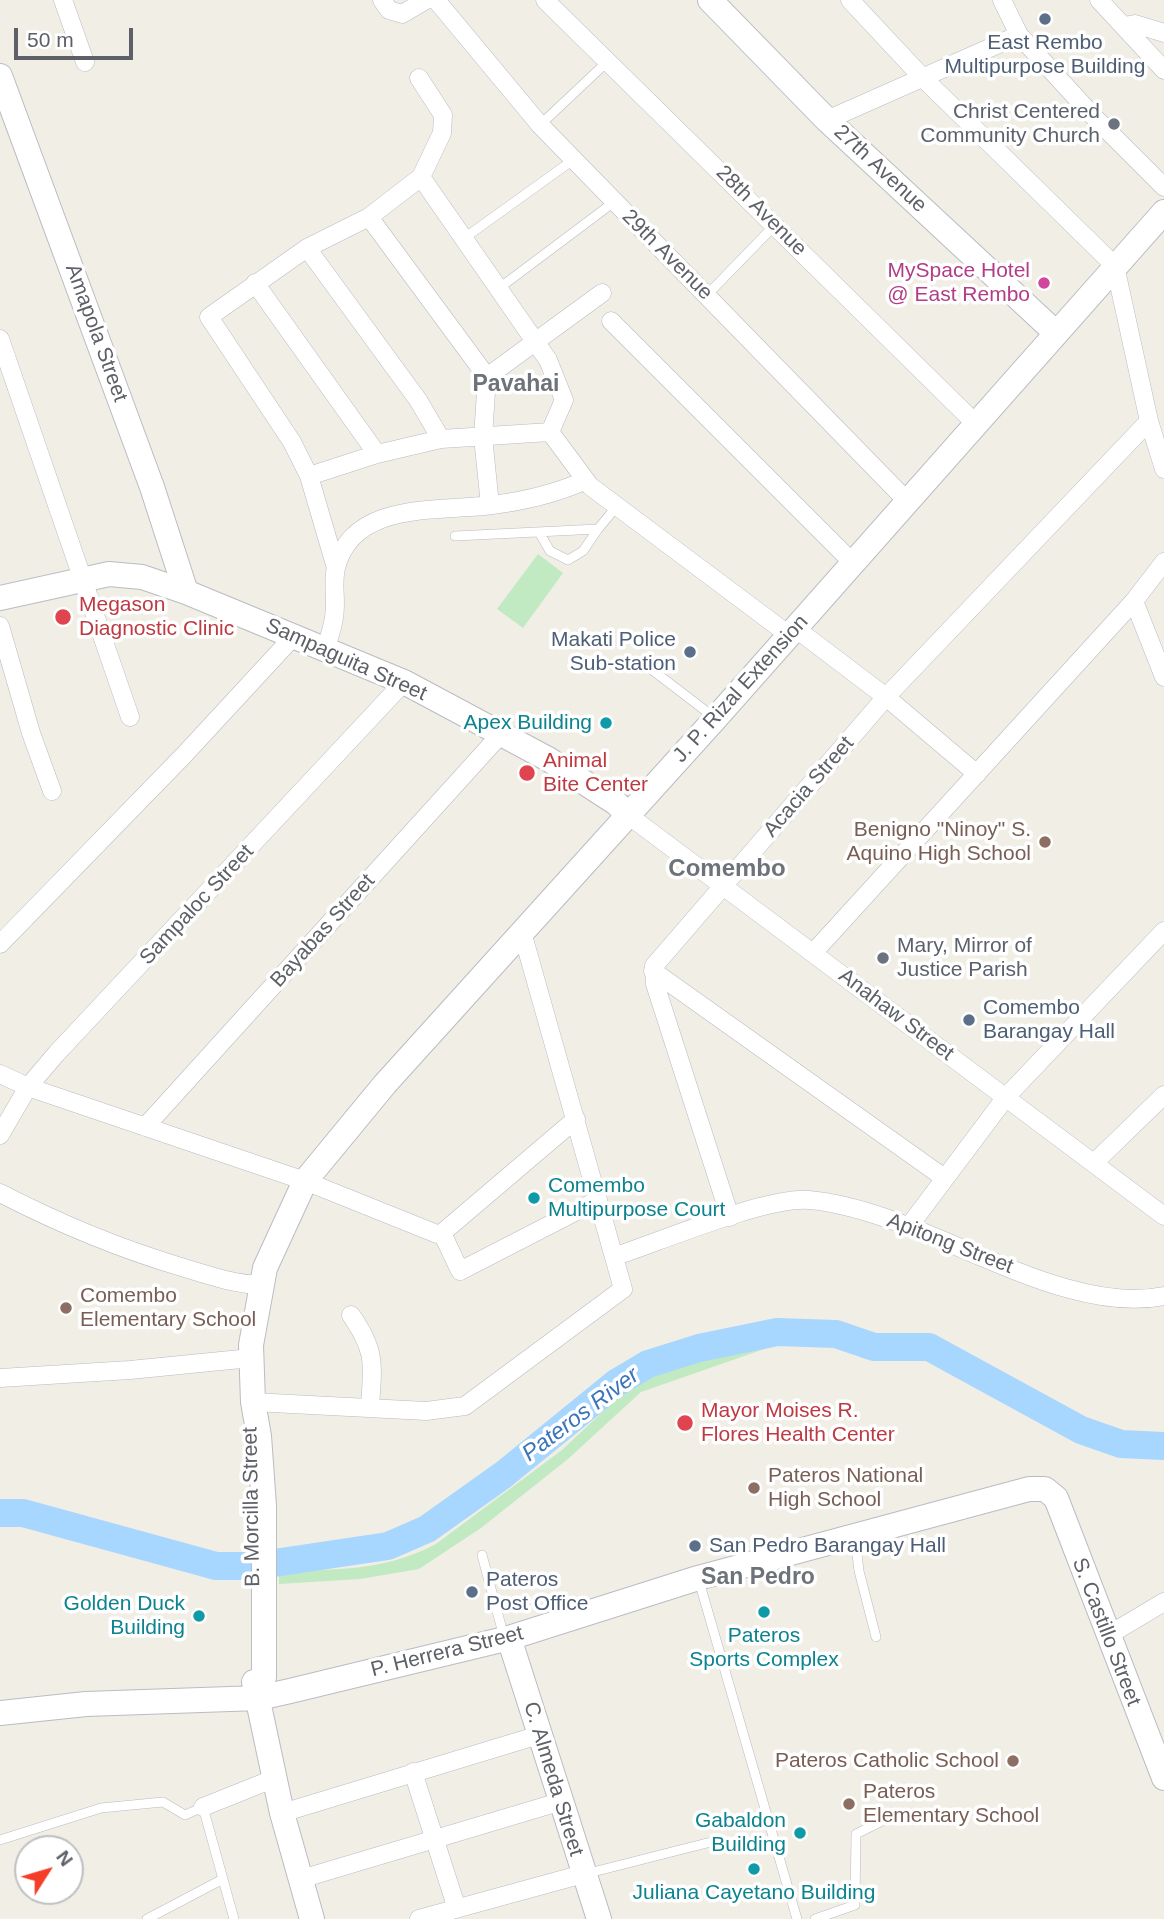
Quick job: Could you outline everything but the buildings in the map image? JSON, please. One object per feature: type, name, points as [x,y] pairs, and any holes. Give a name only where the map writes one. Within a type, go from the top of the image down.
[{"type":"street","points":[[63,0],[85,62]]},
{"type":"street","points":[[382,0],[391,12],[402,14],[426,0]]},
{"type":"street","name":"29th Avenue","points":[[436,0],[573,160],[907,501]]},
{"type":"street","name":"28th Avenue","points":[[545,0],[976,424]]},
{"type":"street","name":"27th Avenue","points":[[710,0],[827,120],[1056,333]]},
{"type":"street","points":[[850,0],[922,77],[1115,266],[1149,421],[1160,444],[1164,468]]},
{"type":"street","points":[[1002,0],[1019,35],[1092,115],[1164,187]]},
{"type":"street","points":[[1099,0],[1164,70]]},
{"type":"street","points":[[1125,26],[1135,24],[1164,33]]},
{"type":"street","points":[[827,120],[1019,35]]},
{"type":"street","name":"Amapola Street","points":[[0,76],[148,474],[186,592]]},
{"type":"street","points":[[326,648],[334,617],[336,568],[309,476],[292,442],[210,321],[211,314],[307,248],[369,217],[421,177],[442,133],[443,116],[419,78]]},
{"type":"street","points":[[421,177],[548,360],[564,400],[550,432]]},
{"type":"street","name":"J. P. Rizal Extension","points":[[253,1402],[251,1358],[261,1285],[274,1246],[306,1181],[385,1084],[715,719],[1164,212]]},
{"type":"street","points":[[369,217],[487,377],[483,437],[490,505]]},
{"type":"street","points":[[307,248],[418,400],[441,439]]},
{"type":"street","points":[[256,283],[377,454]]},
{"type":"street","points":[[487,377],[534,340],[602,293]]},
{"type":"street","points":[[611,321],[853,563]]},
{"type":"street","points":[[0,339],[130,717]]},
{"type":"street","name":"Acacia Street","points":[[653,971],[656,963],[886,697],[1149,421]]},
{"type":"street","points":[[309,476],[377,454],[441,439],[550,432]]},
{"type":"street","points":[[550,432],[584,481],[886,697],[978,778]]},
{"type":"street","points":[[336,568],[355,536],[382,519],[437,507],[490,505],[553,495],[584,481]]},
{"type":"street","points":[[813,953],[978,778],[1134,601],[1164,562]]},
{"type":"street","name":"Sampaguita Street","points":[[0,598],[109,574],[142,577],[186,592],[404,682],[548,759],[616,803],[628,815]]},
{"type":"street","points":[[1134,601],[1164,677]]},
{"type":"street","points":[[0,626],[31,733],[52,791]]},
{"type":"street","points":[[0,944],[184,755],[294,636]]},
{"type":"street","name":"Sampaloc Street","points":[[0,1135],[28,1087],[404,682]]},
{"type":"street","name":"Bayabas Street","points":[[145,1127],[501,734]]},
{"type":"street","name":"Anahaw Street","points":[[628,815],[1164,1216]]},
{"type":"street","points":[[910,1225],[943,1177],[1006,1097],[1164,931]]},
{"type":"street","points":[[253,1402],[426,1411],[465,1406],[623,1289],[616,1256],[522,932]]},
{"type":"street","points":[[653,971],[943,1177]]},
{"type":"street","points":[[653,971],[730,1217]]},
{"type":"street","points":[[0,1074],[28,1087],[306,1181],[430,1232],[442,1233],[576,1119]]},
{"type":"street","points":[[1094,1163],[1164,1095]]},
{"type":"street","points":[[0,1192],[53,1220],[122,1249],[219,1279],[261,1285]]},
{"type":"street","points":[[442,1233],[460,1271],[598,1200]]},
{"type":"street","name":"Apitong Street","points":[[616,1256],[730,1217],[784,1202],[807,1200],[910,1225],[1058,1286],[1116,1298],[1164,1296]]},
{"type":"street","points":[[351,1315],[369,1343],[373,1368],[370,1406]]},
{"type":"street","points":[[0,1378],[130,1370],[251,1358]]},
{"type":"street","name":"B. Morcilla Street","points":[[253,1402],[259,1436],[259,1602],[264,1677],[259,1698],[273,1779],[312,1919]]},
{"type":"street","name":"P. Herrera Street","points":[[0,1713],[86,1704],[259,1698],[507,1639],[698,1578],[1029,1489],[1045,1489]]},
{"type":"street","name":"S. Castillo Street","points":[[1045,1489],[1056,1498],[1164,1778]]},
{"type":"street","points":[[1107,1636],[1164,1602]]},
{"type":"street","name":"C. Almeda Street","points":[[507,1639],[599,1919]]},
{"type":"street","points":[[282,1813],[539,1735]]},
{"type":"street","points":[[413,1772],[457,1909]]},
{"type":"street","points":[[202,1807],[273,1779]]},
{"type":"street","points":[[301,1879],[559,1802]]},
{"type":"street","points":[[419,1919],[583,1874]]},
{"type":"lane","points":[[540,124],[608,61]]},
{"type":"lane","points":[[463,239],[573,160]]},
{"type":"lane","points":[[498,289],[614,202]]},
{"type":"lane","points":[[707,295],[775,225]]},
{"type":"lane","points":[[539,532],[550,551],[568,561],[583,551],[617,506]]},
{"type":"lane","points":[[454,536],[598,529]]},
{"type":"lane","points":[[647,666],[715,719]]},
{"type":"lane","points":[[855,1536],[859,1571],[876,1637]]},
{"type":"lane","points":[[482,1555],[507,1639]]},
{"type":"lane","points":[[698,1578],[797,1919]]},
{"type":"lane","points":[[0,1840],[101,1808],[163,1802],[185,1815],[202,1807],[234,1919]]},
{"type":"lane","points":[[815,1919],[855,1905],[856,1834],[880,1822]]},
{"type":"lane","points":[[583,1874],[711,1842]]},
{"type":"lane","points":[[147,1919],[223,1879]]},
{"type":"green space","points":[[538,554],[563,573],[523,628],[497,609]]},
{"type":"green space","points":[[765,1340],[767,1348],[641,1392],[568,1459],[481,1528],[419,1569],[360,1579],[279,1584],[279,1571],[340,1569],[378,1564],[397,1560],[436,1544],[562,1450],[641,1376]]},
{"type":"waterway","name":"Pateros River","points":[[0,1513],[23,1513],[216,1566],[254,1566],[388,1546],[427,1529],[503,1475],[616,1383],[648,1364],[699,1348],[777,1332],[836,1334],[874,1347],[929,1347],[1081,1430],[1121,1444],[1164,1446]]},
{"type":"place","name":"East Rembo Multipurpose Building","points":[[1045,19]]},
{"type":"place","name":"Christ Centered Community Church","points":[[1114,124]]},
{"type":"place","name":"MySpace Hotel @ East Rembo","points":[[1044,283]]},
{"type":"place","name":"Megason Diagnostic Clinic","points":[[63,617]]},
{"type":"place","name":"Makati Police Sub-station","points":[[690,652]]},
{"type":"place","name":"Apex Building","points":[[606,723]]},
{"type":"place","name":"Animal Bite Center","points":[[527,773]]},
{"type":"place","name":"Benigno \"Ninoy\" S. Aquino High School","points":[[1045,842]]},
{"type":"place","name":"Mary, Mirror of Justice Parish","points":[[883,958]]},
{"type":"place","name":"Comembo Barangay Hall","points":[[969,1020]]},
{"type":"place","name":"Comembo Multipurpose Court","points":[[534,1198]]},
{"type":"place","name":"Comembo Elementary School","points":[[66,1308]]},
{"type":"place","name":"Mayor Moises R. Flores Health Center","points":[[685,1423]]},
{"type":"place","name":"Pateros National High School","points":[[754,1488]]},
{"type":"place","name":"San Pedro Barangay Hall","points":[[695,1546]]},
{"type":"place","name":"Pateros Post Office","points":[[472,1592]]},
{"type":"place","name":"Pateros Sports Complex","points":[[764,1612]]},
{"type":"place","name":"Golden Duck Building","points":[[199,1616]]},
{"type":"place","name":"Pateros Catholic School","points":[[1013,1761]]},
{"type":"place","name":"Pateros Elementary School","points":[[849,1804]]},
{"type":"place","name":"Gabaldon Building","points":[[800,1833]]},
{"type":"place","name":"Juliana Cayetano Building","points":[[754,1869]]},
{"type":"district","name":"Pavahai","points":[[516,385]]},
{"type":"district","name":"Comembo","points":[[727,869]]},
{"type":"district","name":"San Pedro","points":[[758,1578]]}]
